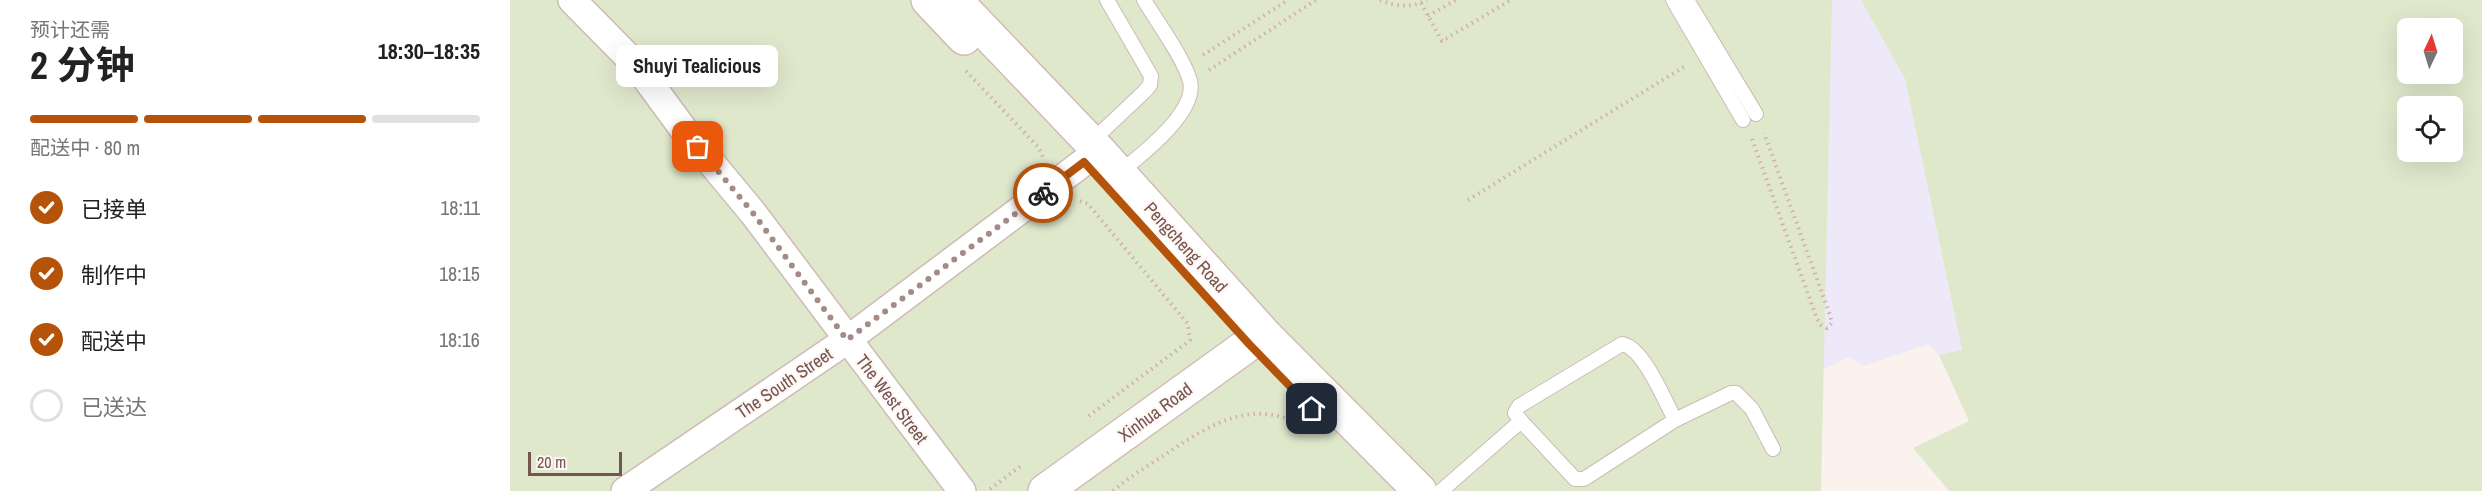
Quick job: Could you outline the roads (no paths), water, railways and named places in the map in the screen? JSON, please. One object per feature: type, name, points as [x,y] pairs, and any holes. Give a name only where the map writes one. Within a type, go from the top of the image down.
[{"type":"main road","name":"Pengcheng Road","points":[[928,0],[1088,152],[1119,173],[1258,340],[1420,491]]},
{"type":"main road","name":"Pengcheng Road","points":[[955,0],[1392,491]]},
{"type":"main road","name":"Xinhua Road","points":[[1045,491],[1258,340]]},
{"type":"street","name":"The West Street","points":[[572,0],[636,66],[684,130],[753,213],[962,491]]},
{"type":"street","name":"The South Street","points":[[625,491],[847,340],[1088,152]]},
{"type":"lane","points":[[1088,152],[1150,85],[1151,76],[1107,0]]},
{"type":"lane","points":[[1119,173],[1164,134],[1183,110],[1191,82],[1144,0]]},
{"type":"lane","points":[[1672,0],[1743,120]]},
{"type":"lane","points":[[1687,0],[1756,114]]},
{"type":"lane","points":[[1675,420],[1639,354],[1629,345],[1622,344],[1519,406],[1515,413],[1578,479],[1584,479],[1675,420],[1731,393],[1736,393],[1752,409],[1773,449]]},
{"type":"lane","points":[[1441,491],[1521,421]]},
{"type":"place","name":"Shuyi Tealicious","points":[[698,147]]}]
